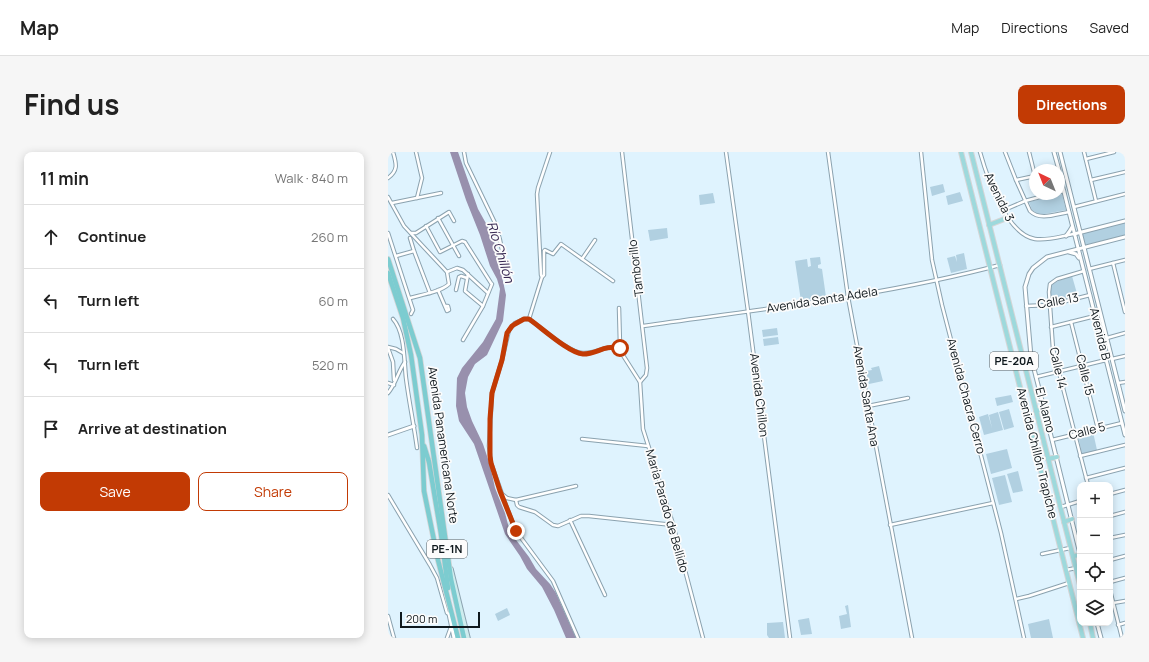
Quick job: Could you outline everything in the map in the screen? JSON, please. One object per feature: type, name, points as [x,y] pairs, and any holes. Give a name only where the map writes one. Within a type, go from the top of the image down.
[{"type":"highway","name":"Avenida Panamericana Norte","points":[[388,259],[420,358],[448,560],[464,638]]},
{"type":"highway","name":"Avenida Panamericana Norte","points":[[388,273],[403,318],[411,355],[422,440],[424,491],[435,548],[458,638]]},
{"type":"highway","name":"Avenida Panamericana Norte","points":[[422,440],[429,462],[441,534],[449,601]]},
{"type":"highway","points":[[449,601],[449,614]]},
{"type":"main road","points":[[962,153],[967,152]]},
{"type":"main road","name":"Avenida Chillón Trapiche","points":[[971,152],[1077,572]]},
{"type":"main road","name":"Avenida Chillón Trapiche","points":[[962,153],[1083,638]]},
{"type":"main road","points":[[976,210],[985,208]]},
{"type":"main road","points":[[989,225],[1007,218]]},
{"type":"main road","points":[[984,241],[993,238]]},
{"type":"main road","points":[[1006,331],[1015,329]]},
{"type":"main road","points":[[1011,351],[1021,349]]},
{"type":"main road","points":[[1036,411],[1044,409]]},
{"type":"main road","points":[[1031,431],[1041,429]]},
{"type":"main road","points":[[1048,459],[1057,457]]},
{"type":"main road","points":[[1042,474],[1051,472]]},
{"type":"main road","points":[[1049,501],[1058,498]]},
{"type":"main road","points":[[1064,522],[1072,520]]},
{"type":"main road","points":[[1073,556],[1077,555]]},
{"type":"main road","points":[[448,560],[468,638]]},
{"type":"main road","points":[[1091,626],[1093,638]]},
{"type":"street","points":[[388,178],[396,171],[393,152]]},
{"type":"street","points":[[416,152],[422,178],[416,199]]},
{"type":"street","points":[[464,152],[466,163],[495,223],[507,277]]},
{"type":"street","points":[[542,277],[537,194],[550,152]]},
{"type":"street","name":"Tamborillo","points":[[622,152],[648,368],[646,375],[640,382]]},
{"type":"street","name":"Avenida Chillon","points":[[726,152],[790,638]]},
{"type":"street","name":"Avenida Santa Ana","points":[[828,152],[848,297],[912,638]]},
{"type":"street","name":"Avenida Chacra Cerro","points":[[921,152],[932,260],[942,306],[994,504],[1024,638]]},
{"type":"street","name":"Avenida 3","points":[[980,152],[984,167],[1007,218],[1013,226],[1020,232],[1035,239],[1074,234]]},
{"type":"street","points":[[1005,152],[1030,211],[1036,216],[1069,212]]},
{"type":"street","points":[[1029,152],[1032,164]]},
{"type":"street","name":"Avenida B","points":[[1054,152],[1057,164]]},
{"type":"street","name":"Avenida B","points":[[1060,152],[1125,411]]},
{"type":"street","points":[[1084,152],[1096,202]]},
{"type":"street","points":[[1086,159],[1114,152]]},
{"type":"street","points":[[1091,180],[1125,172]]},
{"type":"street","points":[[1016,180],[1029,177]]},
{"type":"street","points":[[392,203],[442,193]]},
{"type":"street","points":[[1074,207],[1125,194]]},
{"type":"street","name":"Avenida B","points":[[1065,195],[1125,435]]},
{"type":"street","points":[[388,197],[401,222],[447,272],[449,284],[446,287],[410,298]]},
{"type":"street","points":[[1004,210],[1029,200]]},
{"type":"street","points":[[410,233],[416,233],[449,212],[454,221]]},
{"type":"street","points":[[438,218],[459,256]]},
{"type":"street","points":[[1077,221],[1082,228],[1091,230]]},
{"type":"street","points":[[1074,234],[1125,221]]},
{"type":"street","points":[[1066,236],[1070,231],[1072,223]]},
{"type":"street","points":[[426,226],[439,251],[462,241],[466,242],[491,283],[483,306],[463,340]]},
{"type":"street","points":[[388,233],[410,298],[413,310],[411,314]]},
{"type":"street","name":"El Alamo","points":[[1077,539],[1029,344],[1025,287],[1029,274],[1033,268],[1047,257],[1125,237]]},
{"type":"street","points":[[410,238],[430,293]]},
{"type":"street","points":[[582,259],[595,240]]},
{"type":"street","points":[[529,319],[542,277],[544,275],[545,250],[552,254],[562,244],[613,281]]},
{"type":"street","points":[[1086,258],[1088,249],[1095,244]]},
{"type":"street","points":[[396,256],[414,251]]},
{"type":"street","points":[[1066,252],[1076,254],[1081,261]]},
{"type":"street","points":[[1089,269],[1125,260]]},
{"type":"street","points":[[1113,263],[1125,312]]},
{"type":"street","name":"Avenida Santa Adela","points":[[643,326],[848,297],[937,280],[1000,265]]},
{"type":"street","points":[[447,272],[460,268],[488,293]]},
{"type":"street","name":"Calle 14","points":[[1084,271],[1057,279],[1050,284],[1049,292],[1053,349],[1087,482]]},
{"type":"street","points":[[468,274],[466,291],[483,306]]},
{"type":"street","points":[[456,290],[459,277],[461,276],[467,278]]},
{"type":"street","points":[[438,290],[445,306]]},
{"type":"street","name":"Calle 13","points":[[1026,306],[1050,305],[1090,295]]},
{"type":"street","points":[[1092,306],[1098,304]]},
{"type":"street","points":[[619,308],[619,349],[640,382]]},
{"type":"street","points":[[1051,327],[1095,316]]},
{"type":"street","points":[[393,319],[397,323],[399,329],[404,353],[417,448]]},
{"type":"street","points":[[578,638],[553,581],[516,531],[496,479],[490,456],[492,393],[509,330],[515,324],[524,319],[529,319],[562,344],[576,352],[584,354],[594,353],[606,347],[619,349]]},
{"type":"street","name":"Calle 15","points":[[1071,322],[1098,429]]},
{"type":"street","points":[[1107,338],[1125,333]]},
{"type":"street","points":[[388,393],[394,384],[394,381],[393,362],[388,348],[396,349],[404,353]]},
{"type":"street","points":[[1112,359],[1125,356]]},
{"type":"street","points":[[1036,377],[1106,360]]},
{"type":"street","points":[[394,381],[405,361]]},
{"type":"street","name":"María Parado de Bellido","points":[[640,382],[643,428],[673,525],[703,638]]},
{"type":"street","points":[[1118,383],[1125,382]]},
{"type":"street","points":[[388,383],[394,384]]},
{"type":"street","points":[[868,406],[908,398]]},
{"type":"street","name":"Calle 5","points":[[1052,440],[1122,423]]},
{"type":"street","points":[[388,435],[414,426]]},
{"type":"street","points":[[582,439],[648,446]]},
{"type":"street","points":[[1080,456],[1125,445]]},
{"type":"street","points":[[1086,478],[1125,468]]},
{"type":"street","points":[[502,494],[507,498],[516,500],[576,486]]},
{"type":"street","points":[[1113,493],[1125,490]]},
{"type":"street","points":[[388,495],[437,578],[447,613],[449,614],[454,638]]},
{"type":"street","points":[[516,500],[517,505],[535,512],[553,525],[558,526],[581,516],[673,525]]},
{"type":"street","points":[[1060,507],[1077,502]]},
{"type":"street","points":[[890,525],[994,504]]},
{"type":"street","points":[[1113,515],[1125,512]]},
{"type":"street","points":[[570,520],[605,595]]},
{"type":"street","points":[[1113,537],[1125,535]]},
{"type":"street","points":[[1042,554],[1071,548]]},
{"type":"street","points":[[1113,559],[1125,556]]},
{"type":"street","points":[[1066,570],[1076,568]]},
{"type":"street","points":[[1113,581],[1125,578]]},
{"type":"street","points":[[1016,599],[1070,583]]},
{"type":"street","points":[[1120,638],[1113,603],[1125,601]]},
{"type":"street","points":[[388,616],[394,638]]},
{"type":"street","points":[[1118,625],[1125,623]]},
{"type":"street","points":[[447,638],[451,626]]},
{"type":"street","points":[[1098,626],[1101,638]]},
{"type":"shaded area","points":[[450,152],[458,152],[478,209],[493,236],[506,295],[503,321],[487,355],[475,364],[468,377],[465,393],[467,407],[483,444],[490,465],[495,488],[505,513],[510,532],[536,569],[556,593],[576,638],[566,638],[542,587],[527,569],[505,534],[474,444],[459,421],[456,406],[457,378],[462,368],[483,342],[496,319],[500,289],[497,279],[490,266]]},
{"type":"shaded area","points":[[943,184],[945,192],[932,196],[930,187]]},
{"type":"shaded area","points":[[960,192],[963,201],[948,205],[946,196]]},
{"type":"shaded area","points":[[713,193],[715,203],[700,205],[699,195]]},
{"type":"shaded area","points":[[1037,200],[1064,200],[1066,210],[1039,215],[1032,210],[1029,202]]},
{"type":"shaded area","points":[[1125,222],[1125,235],[1085,245],[1082,233]]},
{"type":"shaded area","points":[[667,228],[668,238],[650,241],[648,230]]},
{"type":"shaded area","points":[[964,253],[967,269],[951,273],[947,258],[955,256],[957,262],[956,255]]},
{"type":"shaded area","points":[[820,257],[821,264],[818,265],[818,268],[822,269],[826,297],[801,301],[795,261],[807,259],[808,267],[811,266],[810,258]]},
{"type":"shaded area","points":[[1072,276],[1078,297],[1051,303],[1050,292],[1052,285]]},
{"type":"shaded area","points":[[777,328],[778,335],[763,337],[762,330]]},
{"type":"shaded area","points":[[778,337],[779,344],[764,346],[763,339]]},
{"type":"shaded area","points":[[879,366],[883,381],[869,384],[866,371],[872,370],[871,368]]},
{"type":"shaded area","points":[[1011,395],[1013,402],[997,406],[995,398]]},
{"type":"shaded area","points":[[1009,409],[1014,427],[1004,430],[999,412]]},
{"type":"shaded area","points":[[998,412],[1003,430],[984,435],[979,417],[988,414],[992,428],[989,415]]},
{"type":"shaded area","points":[[1093,432],[1097,450],[1082,454],[1078,436]]},
{"type":"shaded area","points":[[1007,449],[1012,468],[991,474],[986,454]]},
{"type":"shaded area","points":[[1018,471],[1023,491],[1013,493],[1007,474]]},
{"type":"shaded area","points":[[1005,475],[1012,502],[999,505],[992,478]]},
{"type":"shaded area","points":[[848,605],[851,627],[841,629],[839,616],[847,614],[845,606]]},
{"type":"shaded area","points":[[507,608],[510,615],[498,621],[495,614]]},
{"type":"shaded area","points":[[809,618],[812,634],[801,635],[798,620]]},
{"type":"shaded area","points":[[1049,619],[1053,638],[1031,638],[1028,624]]},
{"type":"shaded area","points":[[783,622],[785,638],[769,638],[767,635],[767,623]]},
{"type":"route","points":[[516,531],[500,491],[490,456],[492,393],[502,360],[507,333],[515,324],[524,319],[529,319],[562,344],[579,353],[594,353],[606,347],[620,348]]},
{"type":"water label","name":"Río Chillón","points":[[501,252]]}]
